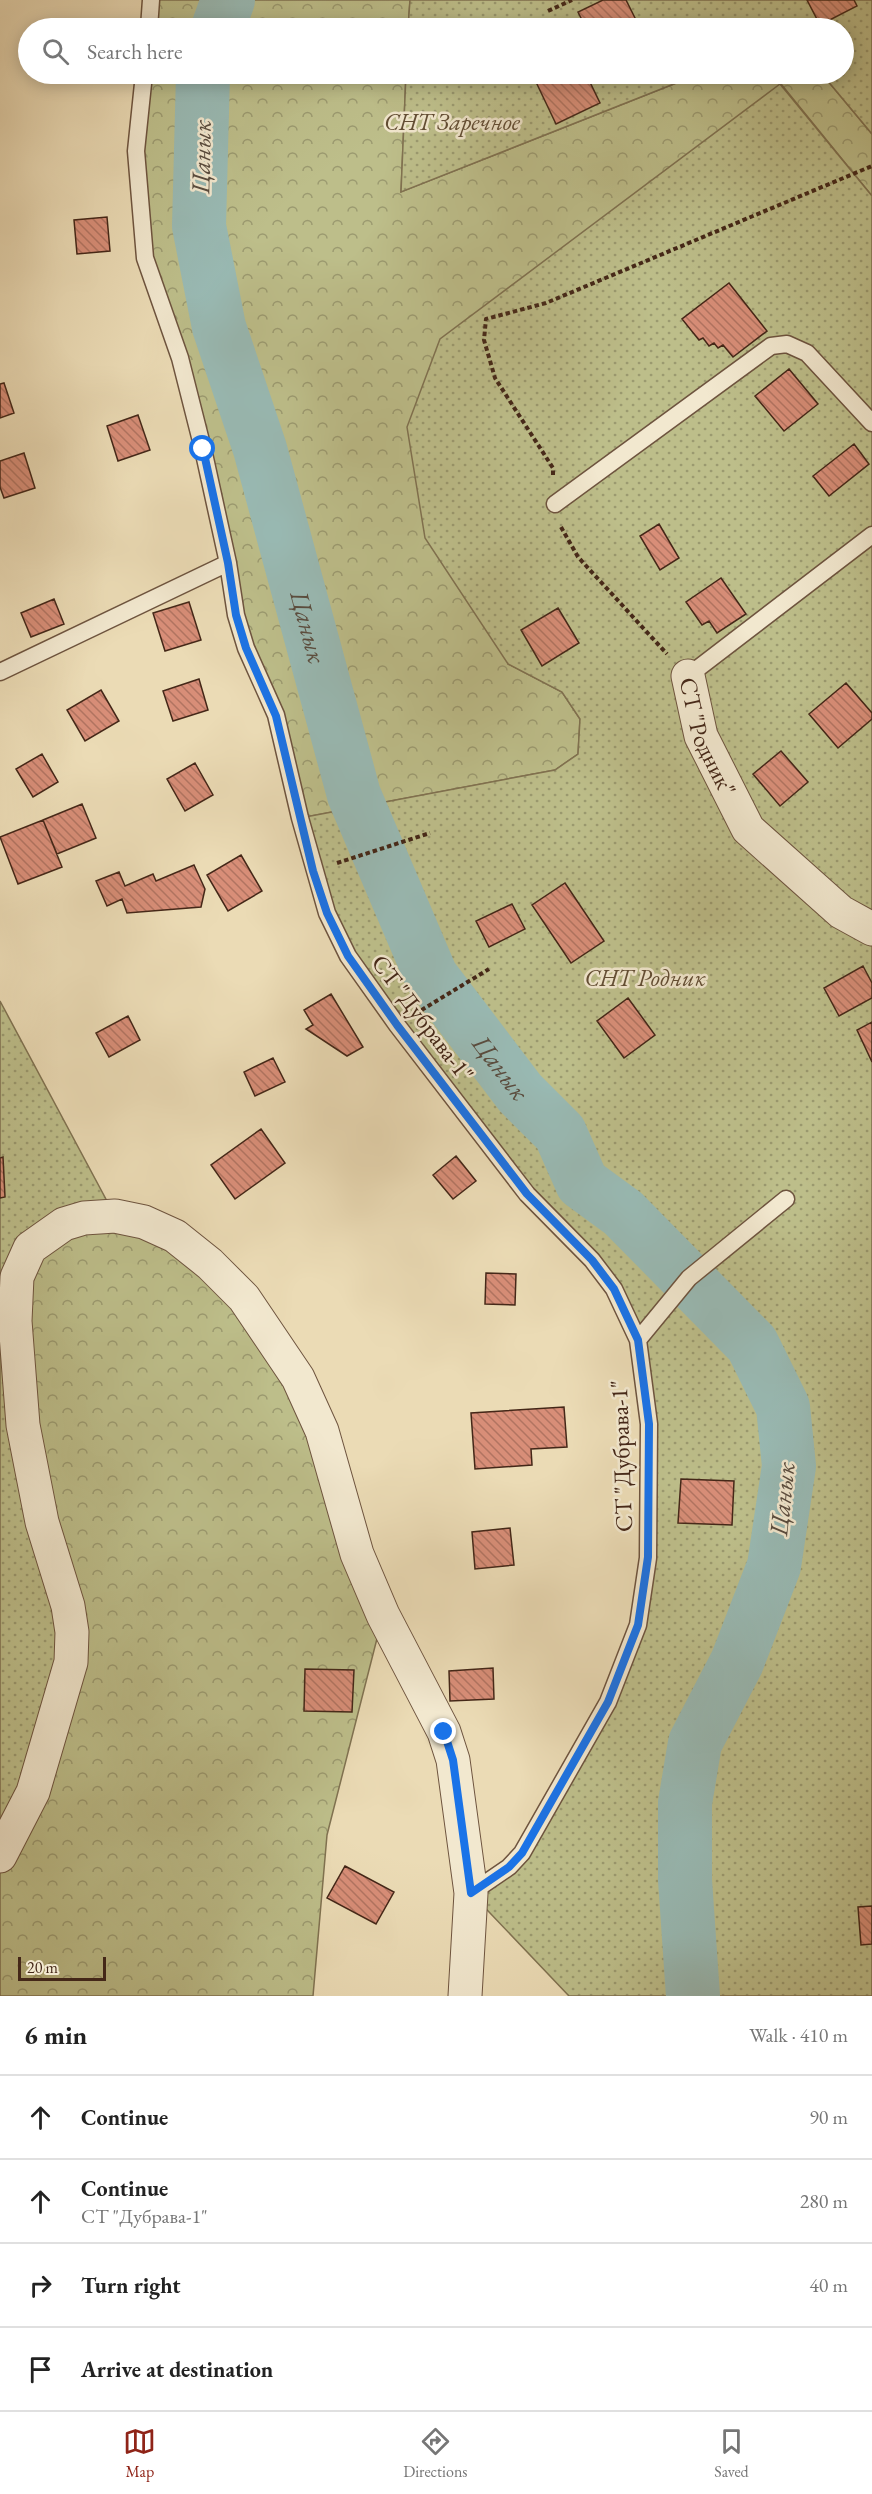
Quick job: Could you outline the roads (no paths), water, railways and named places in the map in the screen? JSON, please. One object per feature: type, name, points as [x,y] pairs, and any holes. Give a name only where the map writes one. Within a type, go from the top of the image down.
[{"type":"street","name":"СТ \"Родник\"","points":[[688,676],[701,736],[748,829],[841,912],[872,929]]},
{"type":"street","points":[[0,1856],[33,1792],[71,1662],[72,1632],[68,1606],[42,1522],[23,1425],[15,1322],[17,1278],[30,1248],[64,1224],[84,1218],[116,1216],[144,1222],[176,1236],[210,1264],[244,1298],[298,1378],[322,1431],[357,1554],[383,1615],[444,1732],[453,1760],[471,1893],[465,1996]]},
{"type":"lane","points":[[149,18],[151,0]]},
{"type":"lane","name":"СТ \"Дубрава-1\"","points":[[143,84],[136,151],[145,258],[180,358],[228,563],[236,615],[246,648],[276,716],[313,871],[327,913],[348,956],[397,1025],[527,1194],[592,1260],[614,1289],[638,1340],[649,1424],[648,1557],[638,1625],[608,1702],[522,1853],[509,1867],[471,1893]]},
{"type":"lane","points":[[555,504],[771,346],[787,344],[807,353],[872,423]]},
{"type":"lane","name":"СТ \"Родник\"","points":[[688,676],[872,535]]},
{"type":"lane","points":[[0,672],[228,563]]},
{"type":"lane","points":[[638,1340],[689,1278],[786,1199]]},
{"type":"waterway","name":"Цанык","points":[[222,18],[228,0]]},
{"type":"waterway","name":"Цанык","points":[[203,84],[199,226],[219,327],[260,449],[354,795],[431,976],[520,1093],[560,1133],[582,1183],[623,1213],[752,1344],[783,1407],[789,1466],[774,1566],[737,1662],[695,1743],[685,1803],[685,1880],[693,1996]]},
{"type":"park label","name":"СНТ Заречное","points":[[452,121]]},
{"type":"park label","name":"СНТ Родник","points":[[645,977]]}]
